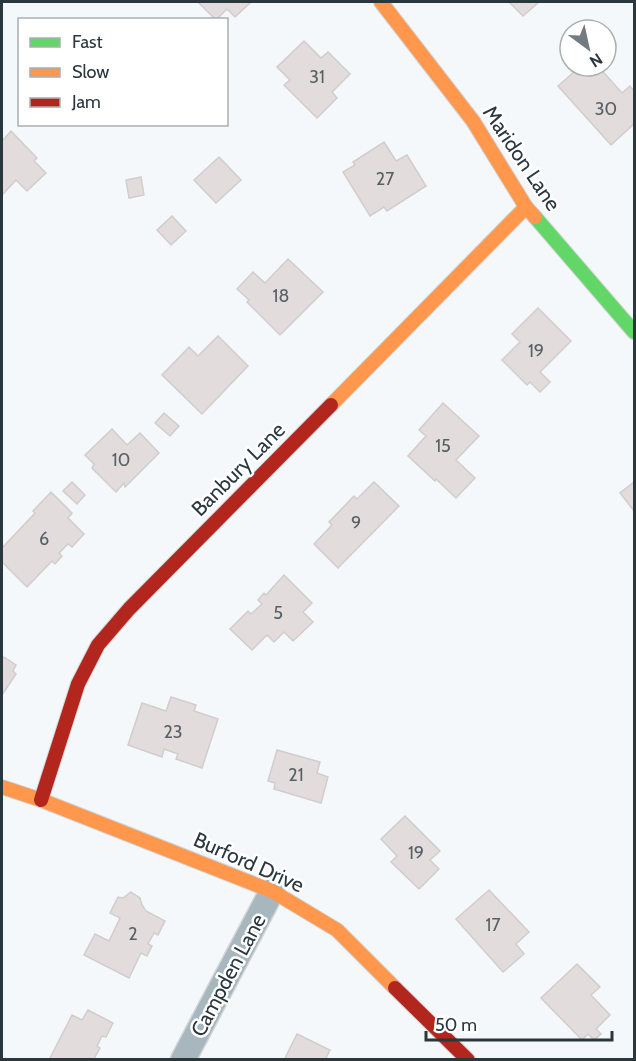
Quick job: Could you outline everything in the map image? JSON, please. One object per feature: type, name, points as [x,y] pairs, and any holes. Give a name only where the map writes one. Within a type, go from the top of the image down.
[{"type":"street","name":"Maridon Lane","points":[[381,2],[473,121],[526,207],[634,332]]},
{"type":"street","name":"Banbury Lane","points":[[41,800],[78,684],[98,645],[129,609],[526,207]]},
{"type":"street","name":"Burford Drive","points":[[2,786],[272,891],[337,930],[468,1059]]},
{"type":"street","name":"Campden Lane","points":[[183,1059],[272,891]]},
{"type":"building","points":[[198,2],[251,2],[235,17],[227,9],[218,18],[214,18]]},
{"type":"building","points":[[509,2],[539,2],[523,16]]},
{"type":"building","points":[[304,41],[321,58],[328,52],[350,74],[332,92],[337,98],[317,118],[284,85],[290,80],[277,67]]},
{"type":"building","points":[[567,78],[609,78],[622,93],[630,86],[634,91],[634,124],[611,145],[558,86]]},
{"type":"building","points":[[11,131],[37,158],[34,161],[46,173],[27,191],[16,180],[2,195],[2,141]]},
{"type":"building","points":[[384,142],[396,161],[407,155],[426,186],[387,211],[384,207],[370,216],[343,172],[355,165],[353,162]]},
{"type":"building","points":[[219,157],[241,180],[216,203],[194,180]]},
{"type":"building","points":[[141,177],[144,195],[129,198],[126,180]]},
{"type":"building","points":[[172,216],[186,231],[171,245],[157,230]]},
{"type":"building","points":[[288,259],[323,292],[280,335],[237,289],[253,272],[265,283]]},
{"type":"building","points":[[538,308],[571,341],[540,372],[550,382],[540,392],[530,382],[527,385],[502,360],[520,342],[512,334]]},
{"type":"building","points":[[218,336],[248,366],[202,414],[162,375],[189,347],[198,356]]},
{"type":"building","points":[[443,403],[479,436],[456,460],[475,478],[456,498],[408,456],[426,436],[419,430]]},
{"type":"building","points":[[164,413],[179,426],[170,436],[155,423]]},
{"type":"building","points":[[112,429],[127,445],[140,433],[159,453],[125,487],[124,483],[116,492],[92,468],[94,464],[85,455]]},
{"type":"building","points":[[72,482],[85,495],[77,504],[63,491]]},
{"type":"building","points":[[374,482],[399,506],[338,568],[314,544],[332,525],[329,522],[354,496],[357,499]]},
{"type":"building","points":[[634,482],[634,511],[620,493]]},
{"type":"building","points":[[51,492],[72,513],[68,518],[84,534],[72,547],[68,544],[59,553],[62,556],[55,564],[52,561],[27,587],[2,562],[2,548]]},
{"type":"building","points":[[284,575],[312,603],[303,612],[313,622],[293,641],[284,632],[274,642],[267,635],[252,650],[230,629],[248,611],[251,614],[262,604],[258,600],[264,593],[266,595]]},
{"type":"building","points":[[4,657],[16,665],[13,671],[16,674],[2,695],[2,660]]},
{"type":"building","points":[[171,697],[196,705],[194,711],[218,719],[202,768],[176,759],[178,754],[164,749],[162,757],[128,745],[142,703],[166,711]]},
{"type":"building","points":[[277,750],[320,762],[317,773],[328,777],[321,803],[274,789],[275,783],[268,781]]},
{"type":"building","points":[[405,816],[440,851],[430,860],[439,869],[419,889],[391,862],[397,856],[381,839]]},
{"type":"building","points":[[489,890],[529,932],[516,944],[524,954],[503,972],[456,919]]},
{"type":"building","points":[[131,892],[140,898],[146,911],[165,921],[158,935],[154,933],[148,944],[152,946],[147,956],[141,953],[129,978],[84,955],[95,934],[109,941],[120,918],[110,913],[118,897],[123,898]]},
{"type":"building","points":[[577,964],[600,987],[591,995],[610,1015],[596,1029],[601,1034],[594,1040],[588,1034],[582,1040],[541,998]]},
{"type":"building","points":[[88,1010],[113,1023],[106,1037],[102,1036],[97,1046],[100,1048],[94,1059],[49,1060],[72,1015],[82,1020]]},
{"type":"building","points":[[297,1034],[330,1050],[325,1060],[284,1060]]},
{"type":"traffic: fast","points":[[535,217],[634,332]]},
{"type":"traffic: slow","points":[[381,2],[473,121],[526,207],[535,217]]},
{"type":"traffic: slow","points":[[331,405],[526,207]]},
{"type":"traffic: slow","points":[[2,787],[41,800],[272,891],[337,930],[395,988]]},
{"type":"traffic: jam","points":[[41,800],[78,684],[98,645],[129,609],[331,405]]},
{"type":"traffic: jam","points":[[395,988],[468,1060]]}]
